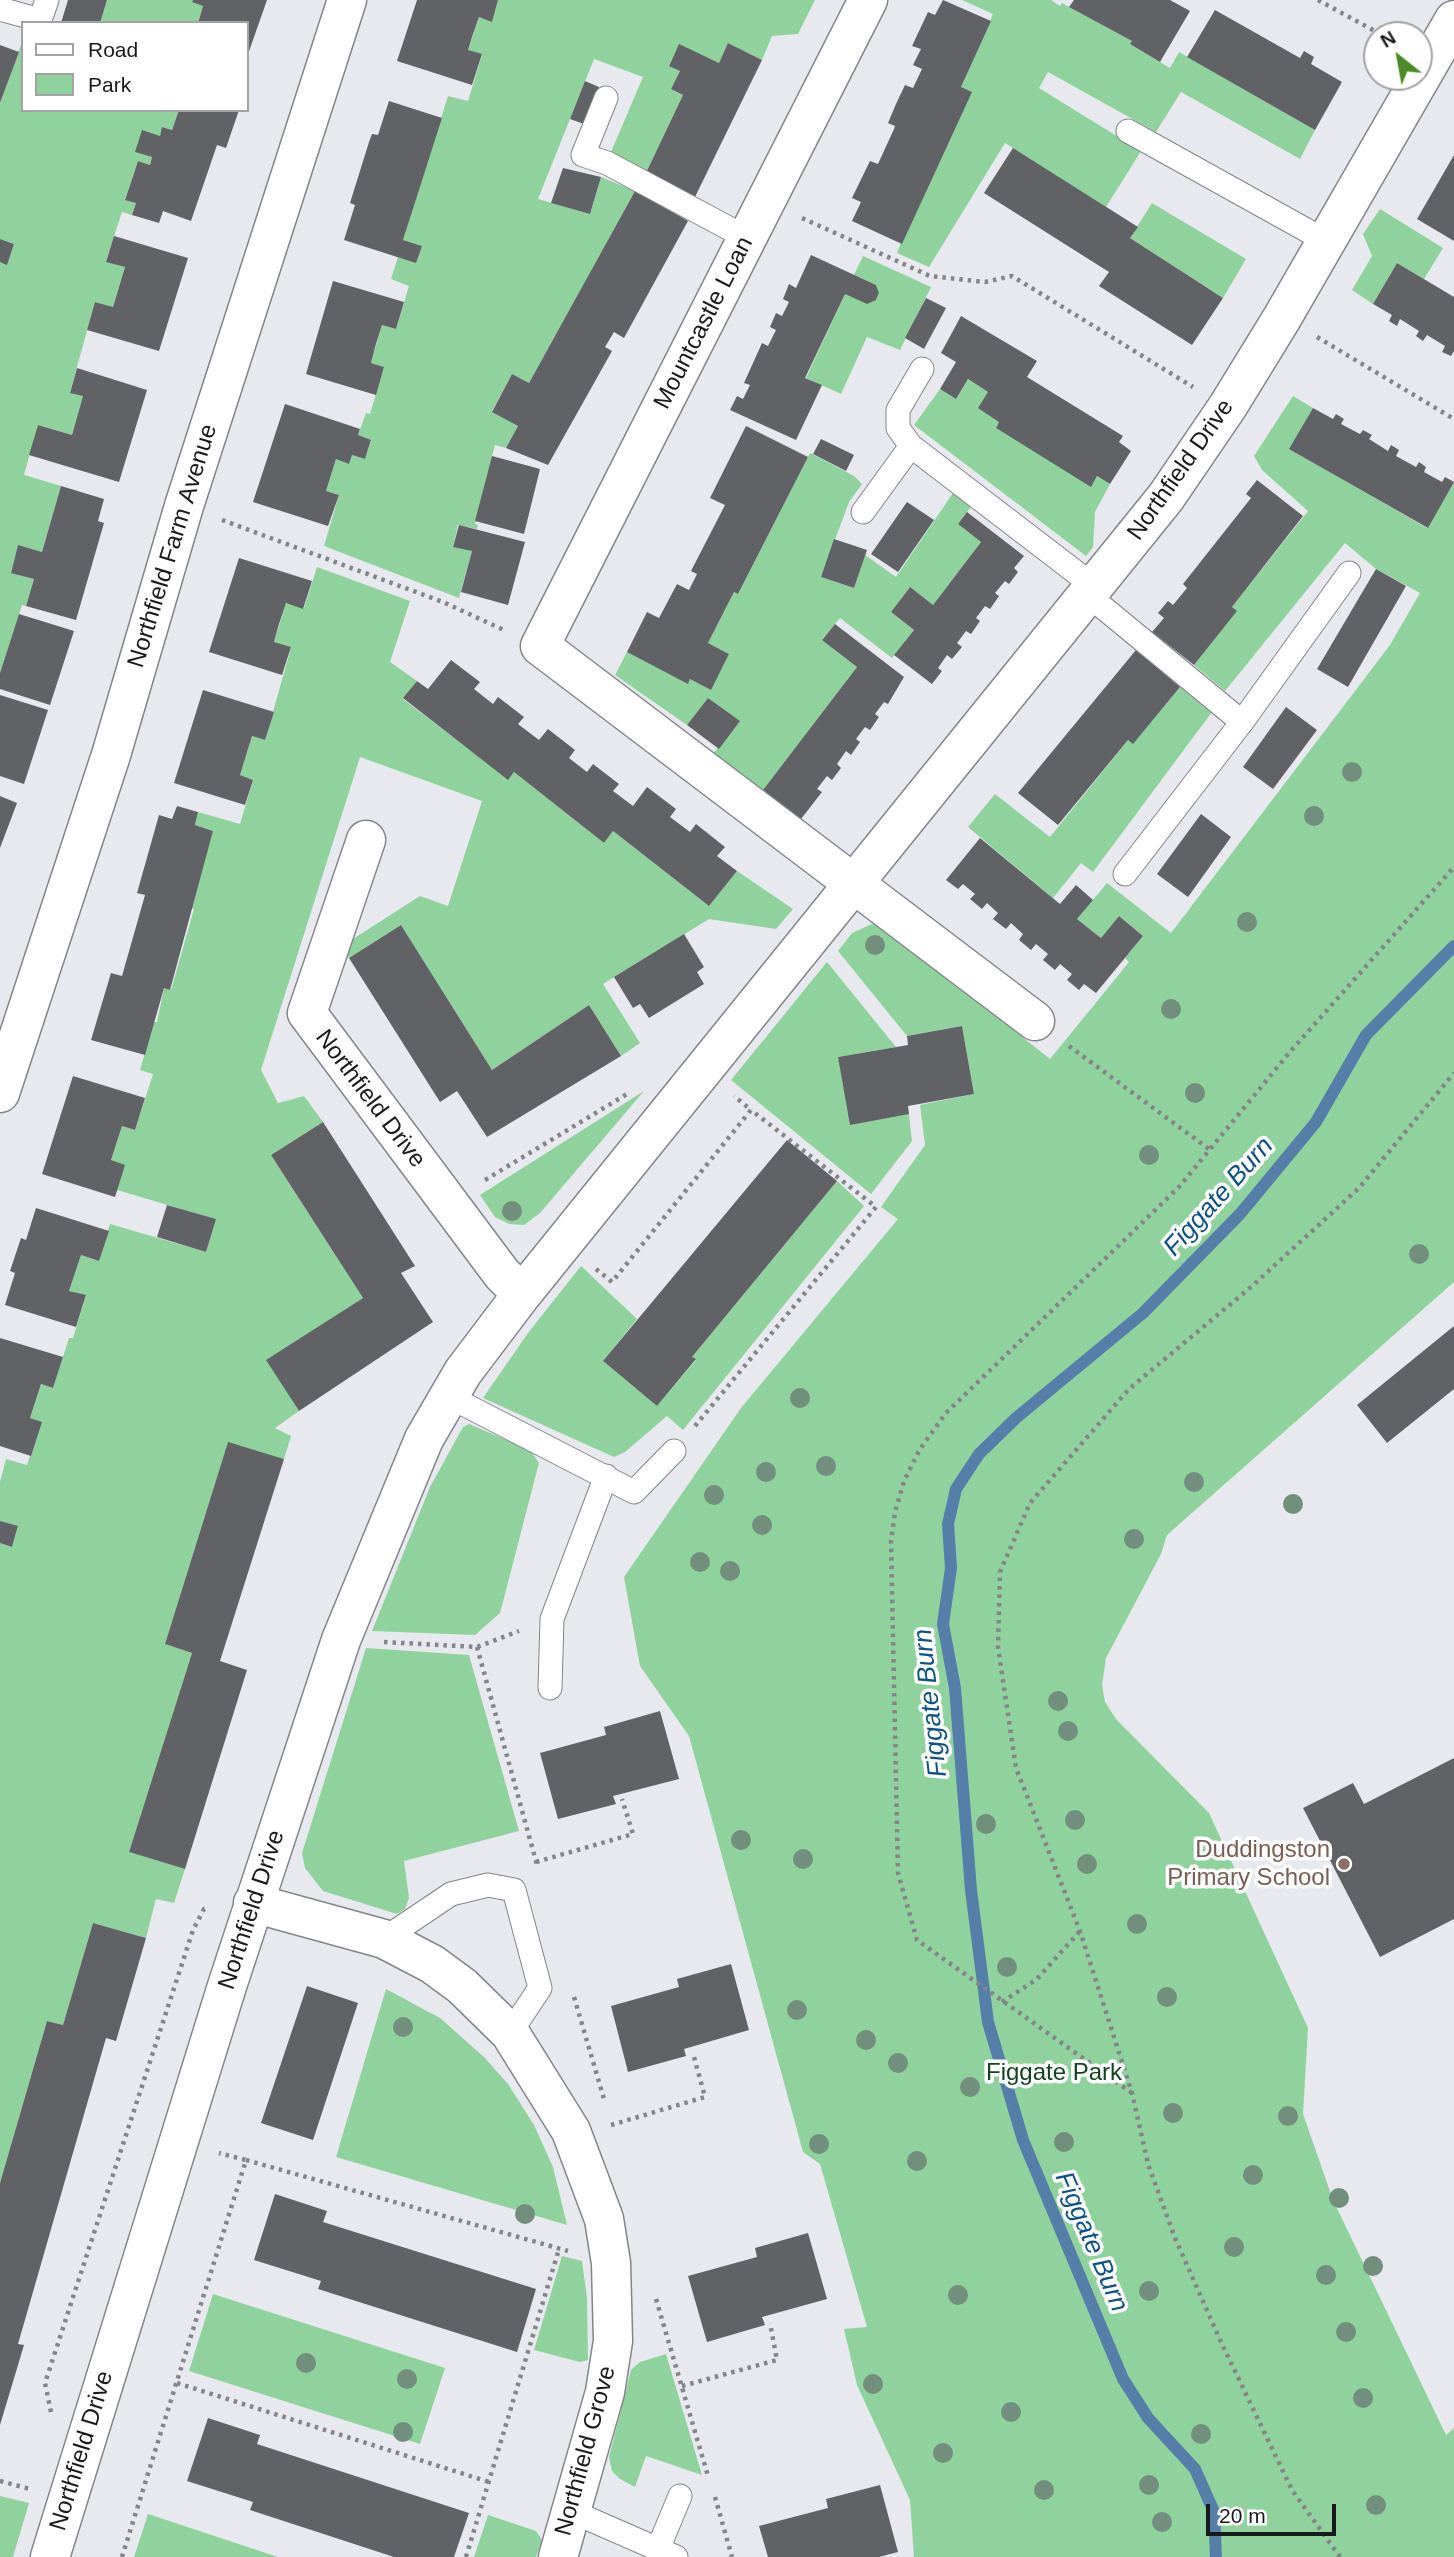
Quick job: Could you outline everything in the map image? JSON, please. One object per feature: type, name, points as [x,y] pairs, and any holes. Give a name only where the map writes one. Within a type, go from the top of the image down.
[{"type":"street","name":"Northfield Farm Avenue","points":[[2,1082],[111,755],[184,506],[347,0]]},
{"type":"street","name":"Mountcastle Loan","points":[[540,646],[868,0]]},
{"type":"street","name":"Northfield Drive","points":[[50,2557],[253,1903],[341,1640],[400,1492],[449,1396],[486,1340],[522,1294],[1166,497],[1227,406],[1454,20]]},
{"type":"street","points":[[540,646],[1035,1021]]},
{"type":"street","name":"Northfield Drive","points":[[366,840],[307,1013],[502,1274],[522,1294]]},
{"type":"street","name":"Northfield Grove","points":[[253,1903],[384,1939],[432,1964],[462,1986],[510,2033],[571,2131],[604,2219],[611,2263],[613,2342],[606,2392],[558,2557]]},
{"type":"lane","points":[[0,9],[40,20],[47,0]]},
{"type":"lane","points":[[606,98],[583,155],[607,163],[747,238]]},
{"type":"lane","points":[[1128,131],[1326,241]]},
{"type":"lane","points":[[922,369],[898,410],[898,428],[911,446],[1092,591],[1242,722]]},
{"type":"lane","points":[[863,513],[911,446]]},
{"type":"lane","points":[[1125,874],[1242,722],[1349,573]]},
{"type":"lane","points":[[449,1396],[634,1492],[674,1451]]},
{"type":"lane","points":[[550,1688],[552,1619],[606,1476]]},
{"type":"lane","points":[[384,1939],[451,1894],[488,1885],[514,1890],[541,1987],[510,2033]]},
{"type":"lane","points":[[573,2512],[667,2553],[680,2496]]},
{"type":"path","points":[[1318,0],[1363,25]]},
{"type":"path","points":[[766,201],[930,276],[985,282],[1012,276],[1227,406]]},
{"type":"path","points":[[1321,340],[1454,419]]},
{"type":"path","points":[[184,506],[443,602],[540,646]]},
{"type":"path","points":[[1132,2093],[917,1940],[898,1873],[893,1727],[891,1541],[904,1482],[920,1449],[946,1413],[1015,1343],[1116,1250],[1179,1187],[1307,1032],[1454,867]]},
{"type":"path","points":[[1035,1021],[1209,1149]]},
{"type":"path","points":[[1340,2557],[1292,2490],[1175,2238],[1148,2164],[1132,2093],[1080,1931],[1017,1768],[998,1647],[1000,1572],[1030,1503],[1129,1389],[1251,1287],[1359,1188],[1454,1073]]},
{"type":"path","points":[[674,1451],[876,1207],[751,1110]]},
{"type":"path","points":[[341,1640],[477,1647],[552,1619]]},
{"type":"path","points":[[477,1647],[539,1875],[514,1890]]},
{"type":"path","points":[[536,1862],[633,1834],[622,1799]]},
{"type":"path","points":[[53,2422],[45,2383],[193,1930]]},
{"type":"path","points":[[1002,2002],[1037,1979],[1080,1931]]},
{"type":"path","points":[[573,1993],[614,2138]]},
{"type":"path","points":[[611,2125],[705,2096],[694,2057]]},
{"type":"path","points":[[179,2142],[349,2189]]},
{"type":"path","points":[[122,2557],[246,2160]]},
{"type":"path","points":[[466,2557],[559,2249]]},
{"type":"path","points":[[682,2386],[777,2360],[770,2323]]},
{"type":"path","points":[[176,2383],[489,2482]]},
{"type":"path","points":[[0,2481],[67,2499]]},
{"type":"green space","points":[[107,0],[193,0],[203,6],[199,21],[101,21]]},
{"type":"green space","points":[[498,0],[815,0],[798,34],[772,36],[762,60],[728,43],[719,63],[679,45],[669,65],[680,71],[671,89],[683,95],[645,175],[611,152],[643,77],[594,59],[538,199],[590,214],[601,177],[635,191],[529,383],[512,374],[492,411],[518,426],[506,448],[495,445],[475,524],[478,525],[477,529],[458,525],[453,546],[472,551],[459,598],[324,546],[339,495],[326,491],[336,459],[349,464],[352,455],[365,459],[371,441],[358,435],[366,413],[370,414],[384,367],[371,363],[382,325],[396,329],[409,286],[391,279],[398,257],[422,246],[403,240],[448,96],[468,101],[482,55],[468,50],[479,17],[492,21]]},
{"type":"green space","points":[[962,0],[1051,0],[1060,6],[1062,3],[1132,41],[1130,44],[1170,68],[1179,52],[1315,130],[1300,159],[1181,92],[1156,132],[1048,72],[1039,88],[1141,151],[1106,207],[1005,143],[929,267],[897,253],[961,87],[993,14]]},
{"type":"green space","points":[[21,45],[21,112],[178,112],[172,130],[163,127],[160,136],[136,152],[152,157],[150,165],[138,161],[125,199],[136,203],[132,215],[122,212],[106,261],[125,267],[113,307],[95,302],[70,392],[83,396],[72,435],[38,425],[24,475],[61,486],[42,552],[18,546],[11,572],[34,579],[26,606],[22,605],[0,673],[0,262],[7,264],[14,244],[0,239],[0,104]]},
{"type":"green space","points":[[1152,203],[1246,259],[1223,298],[1130,238]]},
{"type":"green space","points":[[1380,209],[1443,248],[1424,279],[1397,263],[1373,304],[1352,290],[1372,256],[1363,234]]},
{"type":"green space","points":[[863,256],[931,287],[900,350],[867,337],[841,394],[806,378],[845,294],[876,300],[879,293],[876,285],[854,275]]},
{"type":"green space","points":[[968,379],[988,392],[999,422],[996,428],[1091,486],[1097,476],[1110,484],[1095,512],[1093,547],[1086,556],[914,425],[940,389],[956,399]]},
{"type":"green space","name":"Figgate Park","points":[[1293,396],[1313,408],[1290,449],[1427,528],[1454,482],[1454,1282],[1167,1535],[1161,1554],[1106,1658],[1102,1685],[1105,1702],[1116,1719],[1209,1813],[1308,2028],[1303,2114],[1333,2200],[1446,2435],[1454,2428],[1454,2557],[914,2557],[910,2500],[857,2385],[844,2329],[867,2327],[820,2164],[803,2152],[689,1736],[640,1666],[624,1577],[741,1408],[898,1219],[881,1207],[925,1145],[920,1105],[974,1094],[962,1026],[907,1036],[838,951],[852,933],[872,924],[884,927],[1050,1059],[1129,962],[1125,958],[1143,936],[1119,916],[1101,938],[1077,919],[1107,883],[1171,933],[1390,645],[1420,593],[1376,569],[1345,543],[1225,691],[1194,665],[1236,611],[1232,607],[1308,511],[1262,470],[1254,456]]},
{"type":"green space","points":[[810,453],[854,476],[862,484],[849,502],[821,577],[854,588],[865,555],[896,577],[955,490],[974,503],[958,524],[981,542],[933,605],[909,588],[891,612],[914,630],[892,658],[840,618],[822,639],[857,667],[763,790],[712,755],[739,721],[708,698],[687,725],[615,675],[627,652],[688,683],[690,679],[711,689],[729,654],[708,643],[734,592],[738,594]]},
{"type":"green space","points":[[317,567],[410,601],[390,662],[417,681],[403,699],[508,779],[514,772],[604,843],[613,831],[709,906],[737,871],[793,909],[776,929],[709,919],[603,984],[640,1043],[621,1056],[589,1005],[492,1070],[401,925],[349,958],[342,946],[420,896],[448,906],[482,801],[360,757],[261,1070],[278,1103],[304,1096],[323,1122],[271,1155],[363,1298],[267,1360],[299,1411],[275,1428],[291,1436],[284,1459],[228,1443],[165,1644],[192,1653],[129,1852],[185,1869],[174,1903],[156,1899],[146,1938],[93,1923],[63,2025],[47,2021],[0,2183],[0,1543],[12,1547],[18,1527],[0,1521],[0,1482],[6,1459],[27,1465],[41,1422],[30,1418],[41,1384],[53,1388],[69,1338],[73,1338],[86,1296],[69,1291],[81,1255],[99,1261],[110,1224],[206,1252],[215,1219],[117,1190],[111,1160],[122,1126],[135,1130],[153,1074],[140,1070],[154,1022],[157,1022],[164,988],[171,990],[194,909],[190,908],[213,831],[195,825],[198,812],[240,824],[253,780],[240,775],[252,736],[265,740],[291,648],[274,642],[286,603],[304,608]]},
{"type":"green space","points":[[1180,687],[1212,712],[1093,872],[1081,863],[1053,898],[968,827],[995,794],[1050,837],[1128,740],[1133,743]]},
{"type":"green space","points":[[827,962],[896,1047],[838,1057],[909,1114],[912,1141],[871,1194],[731,1080]]},
{"type":"green space","points":[[644,1091],[540,1213],[524,1225],[509,1224],[495,1217],[480,1195]]},
{"type":"green space","points":[[837,1181],[864,1206],[683,1430],[667,1416],[625,1452],[614,1457],[483,1398],[528,1333],[581,1266],[637,1319],[603,1361],[657,1406],[696,1360],[692,1357]]},
{"type":"green space","points":[[469,1424],[530,1450],[539,1463],[500,1613],[475,1635],[372,1631],[430,1487],[463,1427]]},
{"type":"green space","points":[[366,1648],[469,1655],[519,1831],[404,1861],[409,1898],[405,1909],[397,1914],[323,1891],[305,1868],[302,1853]]},
{"type":"green space","points":[[386,1989],[440,2018],[484,2057],[508,2084],[534,2125],[553,2167],[567,2225],[336,2157]]},
{"type":"green space","points":[[562,2256],[582,2261],[587,2298],[588,2360],[580,2362],[534,2350]]},
{"type":"green space","points":[[213,2294],[445,2368],[420,2444],[189,2371]]},
{"type":"green space","points":[[666,2354],[702,2475],[646,2456],[635,2487],[612,2471],[609,2457],[631,2370],[640,2362]]},
{"type":"green space","points":[[0,2496],[29,2503],[13,2557],[0,2557]]},
{"type":"green space","points":[[148,2514],[278,2557],[134,2557]]},
{"type":"green space","points":[[488,2515],[536,2531],[542,2540],[536,2557],[474,2557]]},
{"type":"building","points":[[68,0],[107,0],[101,21],[62,21]]},
{"type":"building","points":[[267,0],[248,54],[248,21],[199,21],[203,6],[192,2]]},
{"type":"building","points":[[417,0],[498,0],[492,22],[479,17],[468,50],[482,54],[472,85],[397,61]]},
{"type":"building","points":[[943,0],[991,21],[961,87],[972,92],[902,244],[852,221],[861,202],[852,198],[870,161],[878,164],[894,129],[895,126],[888,123],[905,85],[913,88],[922,69],[913,65],[921,49],[912,46],[928,12],[935,15]]},
{"type":"building","points":[[1074,0],[1170,0],[1190,11],[1160,62],[1130,44],[1132,41],[1069,7]]},
{"type":"building","points":[[1215,10],[1300,58],[1304,51],[1314,57],[1311,64],[1342,82],[1315,130],[1187,57]]},
{"type":"building","points":[[728,43],[762,60],[694,199],[645,175],[683,95],[671,89],[680,71],[669,66],[679,44],[719,63]]},
{"type":"building","points":[[0,45],[19,52],[0,103]]},
{"type":"building","points":[[585,81],[599,87],[584,124],[570,119]]},
{"type":"building","points":[[389,101],[442,118],[403,240],[422,246],[416,263],[344,240],[355,205],[350,203],[369,142],[372,134],[378,135]]},
{"type":"building","points":[[178,112],[238,112],[226,148],[217,145],[191,221],[163,211],[159,223],[132,215],[136,203],[125,200],[138,161],[150,165],[152,157],[135,152],[142,130],[160,136],[162,127],[172,130]]},
{"type":"building","points":[[1013,148],[1138,227],[1130,238],[1223,298],[1192,345],[1099,286],[1109,272],[984,193]]},
{"type":"building","points":[[1454,155],[1454,241],[1417,219]]},
{"type":"building","points":[[563,168],[601,177],[590,214],[551,203]]},
{"type":"building","points":[[635,191],[688,221],[624,338],[614,332],[605,347],[612,351],[548,465],[506,448],[518,426],[492,412],[512,374],[529,383]]},
{"type":"building","points":[[114,236],[188,258],[159,351],[87,330],[95,302],[113,307],[125,267],[106,262]]},
{"type":"building","points":[[0,239],[14,244],[7,265],[0,262]]},
{"type":"building","points":[[811,255],[876,285],[879,293],[876,300],[867,304],[845,294],[805,378],[822,385],[796,440],[730,410],[737,396],[743,399],[750,385],[744,383],[762,343],[768,346],[776,330],[770,327],[776,313],[782,316],[789,302],[783,299],[789,284],[796,288]]},
{"type":"building","points":[[1397,263],[1454,297],[1454,351],[1451,356],[1442,352],[1445,346],[1427,335],[1423,341],[1416,336],[1419,331],[1400,319],[1397,326],[1389,321],[1392,315],[1373,304]]},
{"type":"building","points":[[333,281],[404,302],[396,329],[382,325],[376,344],[371,363],[384,367],[376,395],[306,374]]},
{"type":"building","points":[[926,298],[946,308],[924,349],[905,338]]},
{"type":"building","points":[[961,316],[1037,361],[1027,377],[1123,436],[1119,442],[1131,451],[1110,484],[1097,476],[1091,487],[996,428],[999,422],[978,408],[988,392],[968,379],[956,399],[940,389],[956,362],[941,353]]},
{"type":"building","points":[[77,368],[147,390],[119,482],[29,455],[38,425],[72,435],[83,396],[70,393]]},
{"type":"building","points":[[285,404],[360,429],[358,435],[371,440],[365,459],[352,455],[349,464],[336,459],[326,491],[339,495],[328,526],[253,502]]},
{"type":"building","points":[[1313,408],[1333,419],[1336,414],[1344,419],[1341,424],[1360,434],[1363,430],[1372,435],[1369,439],[1388,451],[1391,445],[1399,450],[1396,456],[1416,467],[1419,462],[1426,467],[1424,472],[1442,482],[1445,477],[1454,482],[1428,528],[1289,449]]},
{"type":"building","points":[[746,426],[808,457],[738,594],[734,592],[708,643],[729,654],[711,690],[690,679],[688,684],[627,652],[647,612],[659,618],[677,584],[689,590],[697,574],[691,571],[725,505],[710,498]]},
{"type":"building","points":[[821,439],[854,455],[846,471],[813,454]]},
{"type":"building","points":[[492,456],[540,469],[524,534],[475,521]]},
{"type":"building","points":[[1257,480],[1303,516],[1232,607],[1237,611],[1194,665],[1152,632],[1164,618],[1158,613],[1168,601],[1173,605],[1187,588],[1183,584],[1251,498],[1246,494]]},
{"type":"building","points":[[61,486],[104,499],[98,521],[104,523],[76,620],[26,606],[34,579],[11,573],[18,545],[42,552]]},
{"type":"building","points":[[907,502],[934,520],[898,572],[871,554]]},
{"type":"building","points":[[967,512],[1024,556],[1014,568],[1018,572],[1009,584],[1005,581],[995,593],[999,596],[990,609],[985,606],[976,618],[980,621],[971,634],[966,631],[957,643],[962,647],[952,659],[947,655],[938,668],[942,671],[932,684],[894,655],[914,630],[891,612],[910,587],[933,605],[981,542],[958,524]]},
{"type":"building","points":[[459,525],[525,542],[508,605],[461,592],[472,551],[453,547]]},
{"type":"building","points":[[834,539],[867,550],[854,588],[821,577]]},
{"type":"building","points":[[239,558],[312,581],[303,609],[286,603],[279,624],[274,642],[291,647],[282,675],[209,652]]},
{"type":"building","points":[[1376,569],[1406,586],[1348,687],[1317,669]]},
{"type":"building","points":[[19,614],[74,631],[50,705],[0,689],[0,673]]},
{"type":"building","points":[[835,624],[904,677],[888,704],[884,702],[875,714],[879,717],[870,730],[865,727],[856,739],[860,742],[851,755],[846,751],[837,764],[841,768],[832,780],[827,776],[817,789],[822,792],[801,819],[763,790],[857,667],[822,640]]},
{"type":"building","points":[[1136,650],[1180,687],[1133,744],[1128,740],[1058,825],[1018,793]]},
{"type":"building","points":[[451,660],[480,682],[474,689],[493,704],[498,697],[524,717],[518,724],[539,740],[548,729],[575,750],[569,758],[587,772],[593,764],[619,784],[613,791],[633,806],[647,787],[676,809],[670,817],[690,832],[696,824],[725,847],[717,856],[737,871],[709,906],[613,831],[604,843],[514,772],[508,780],[403,698],[417,681],[428,689]]},
{"type":"building","points":[[203,690],[274,712],[265,740],[252,736],[240,775],[253,780],[245,805],[174,783]]},
{"type":"building","points":[[0,695],[48,710],[24,784],[0,776]]},
{"type":"building","points":[[708,698],[740,721],[719,749],[687,725]]},
{"type":"building","points":[[1286,707],[1317,730],[1273,789],[1243,767]]},
{"type":"building","points":[[0,796],[17,803],[0,848]]},
{"type":"building","points":[[177,806],[198,812],[195,825],[213,831],[170,990],[164,988],[145,1055],[91,1040],[111,973],[122,976],[145,895],[137,893],[159,815],[172,819]]},
{"type":"building","points":[[1201,814],[1231,837],[1188,897],[1157,874]]},
{"type":"building","points":[[980,838],[1060,904],[1076,885],[1093,900],[1077,919],[1101,938],[1119,916],[1143,936],[1096,993],[1084,984],[1079,990],[1067,980],[1072,974],[1060,964],[1055,970],[1043,960],[1048,954],[1036,944],[1031,950],[1019,940],[1023,934],[1011,923],[1006,929],[993,919],[998,913],[987,903],[982,909],[970,899],[975,894],[963,884],[958,889],[946,880]]},
{"type":"building","points":[[401,925],[492,1070],[589,1005],[621,1056],[487,1137],[457,1091],[440,1102],[349,958]]},
{"type":"building","points":[[684,934],[704,967],[697,972],[704,984],[649,1018],[640,1004],[633,1008],[614,977]]},
{"type":"building","points":[[962,1026],[974,1094],[908,1106],[909,1114],[850,1125],[838,1057],[908,1045],[907,1036]]},
{"type":"building","points":[[73,1076],[145,1098],[135,1130],[122,1126],[111,1160],[125,1165],[115,1197],[42,1174]]},
{"type":"building","points":[[323,1122],[415,1266],[401,1273],[433,1322],[299,1411],[266,1360],[363,1298],[271,1155]]},
{"type":"building","points":[[787,1140],[837,1181],[692,1357],[696,1359],[657,1406],[603,1361]]},
{"type":"building","points":[[167,1205],[216,1219],[206,1252],[157,1237]]},
{"type":"building","points":[[36,1208],[109,1231],[99,1261],[81,1255],[69,1291],[86,1295],[76,1327],[5,1305],[15,1273],[10,1271],[21,1238],[26,1240]]},
{"type":"building","points":[[1454,1326],[1454,1389],[1387,1443],[1357,1405]]},
{"type":"building","points":[[0,1338],[63,1357],[53,1388],[41,1384],[30,1418],[42,1422],[31,1456],[0,1446]]},
{"type":"building","points":[[228,1442],[284,1459],[220,1661],[247,1670],[185,1869],[129,1852],[192,1653],[165,1644]]},
{"type":"building","points":[[0,1521],[18,1526],[12,1547],[0,1543]]},
{"type":"building","points":[[660,1711],[679,1779],[613,1796],[616,1804],[558,1819],[540,1753],[606,1735],[604,1727]]},
{"type":"building","points":[[1454,1758],[1454,1919],[1380,1957],[1303,1808],[1353,1783],[1364,1804]]},
{"type":"building","points":[[93,1923],[146,1938],[116,2041],[106,2038],[18,2344],[24,2345],[0,2425],[0,2183],[47,2021],[63,2025]]},
{"type":"building","points":[[731,1964],[749,2030],[684,2049],[686,2056],[628,2072],[611,2006],[679,1987],[677,1979]]},
{"type":"building","points":[[307,1986],[358,2003],[313,2140],[261,2123]]},
{"type":"building","points":[[275,2194],[327,2211],[323,2222],[536,2289],[517,2352],[318,2289],[321,2281],[254,2260]]},
{"type":"building","points":[[808,2233],[827,2299],[762,2317],[765,2325],[707,2342],[688,2276],[757,2257],[755,2248]]},
{"type":"building","points":[[208,2418],[260,2435],[257,2444],[469,2513],[454,2557],[394,2557],[250,2510],[253,2502],[187,2481]]},
{"type":"building","points":[[880,2485],[898,2552],[879,2557],[768,2557],[759,2526],[828,2508],[826,2499]]},
{"type":"waterway","name":"Figgate Burn","points":[[1216,2557],[1214,2512],[1195,2469],[1148,2418],[1123,2379],[1023,2140],[988,2022],[971,1890],[955,1688],[943,1624],[951,1568],[948,1524],[956,1489],[979,1454],[1016,1418],[1143,1313],[1240,1214],[1316,1122],[1366,1035],[1454,946]]},
{"type":"place","name":"Duddingston Primary School","points":[[1344,1864]]}]
